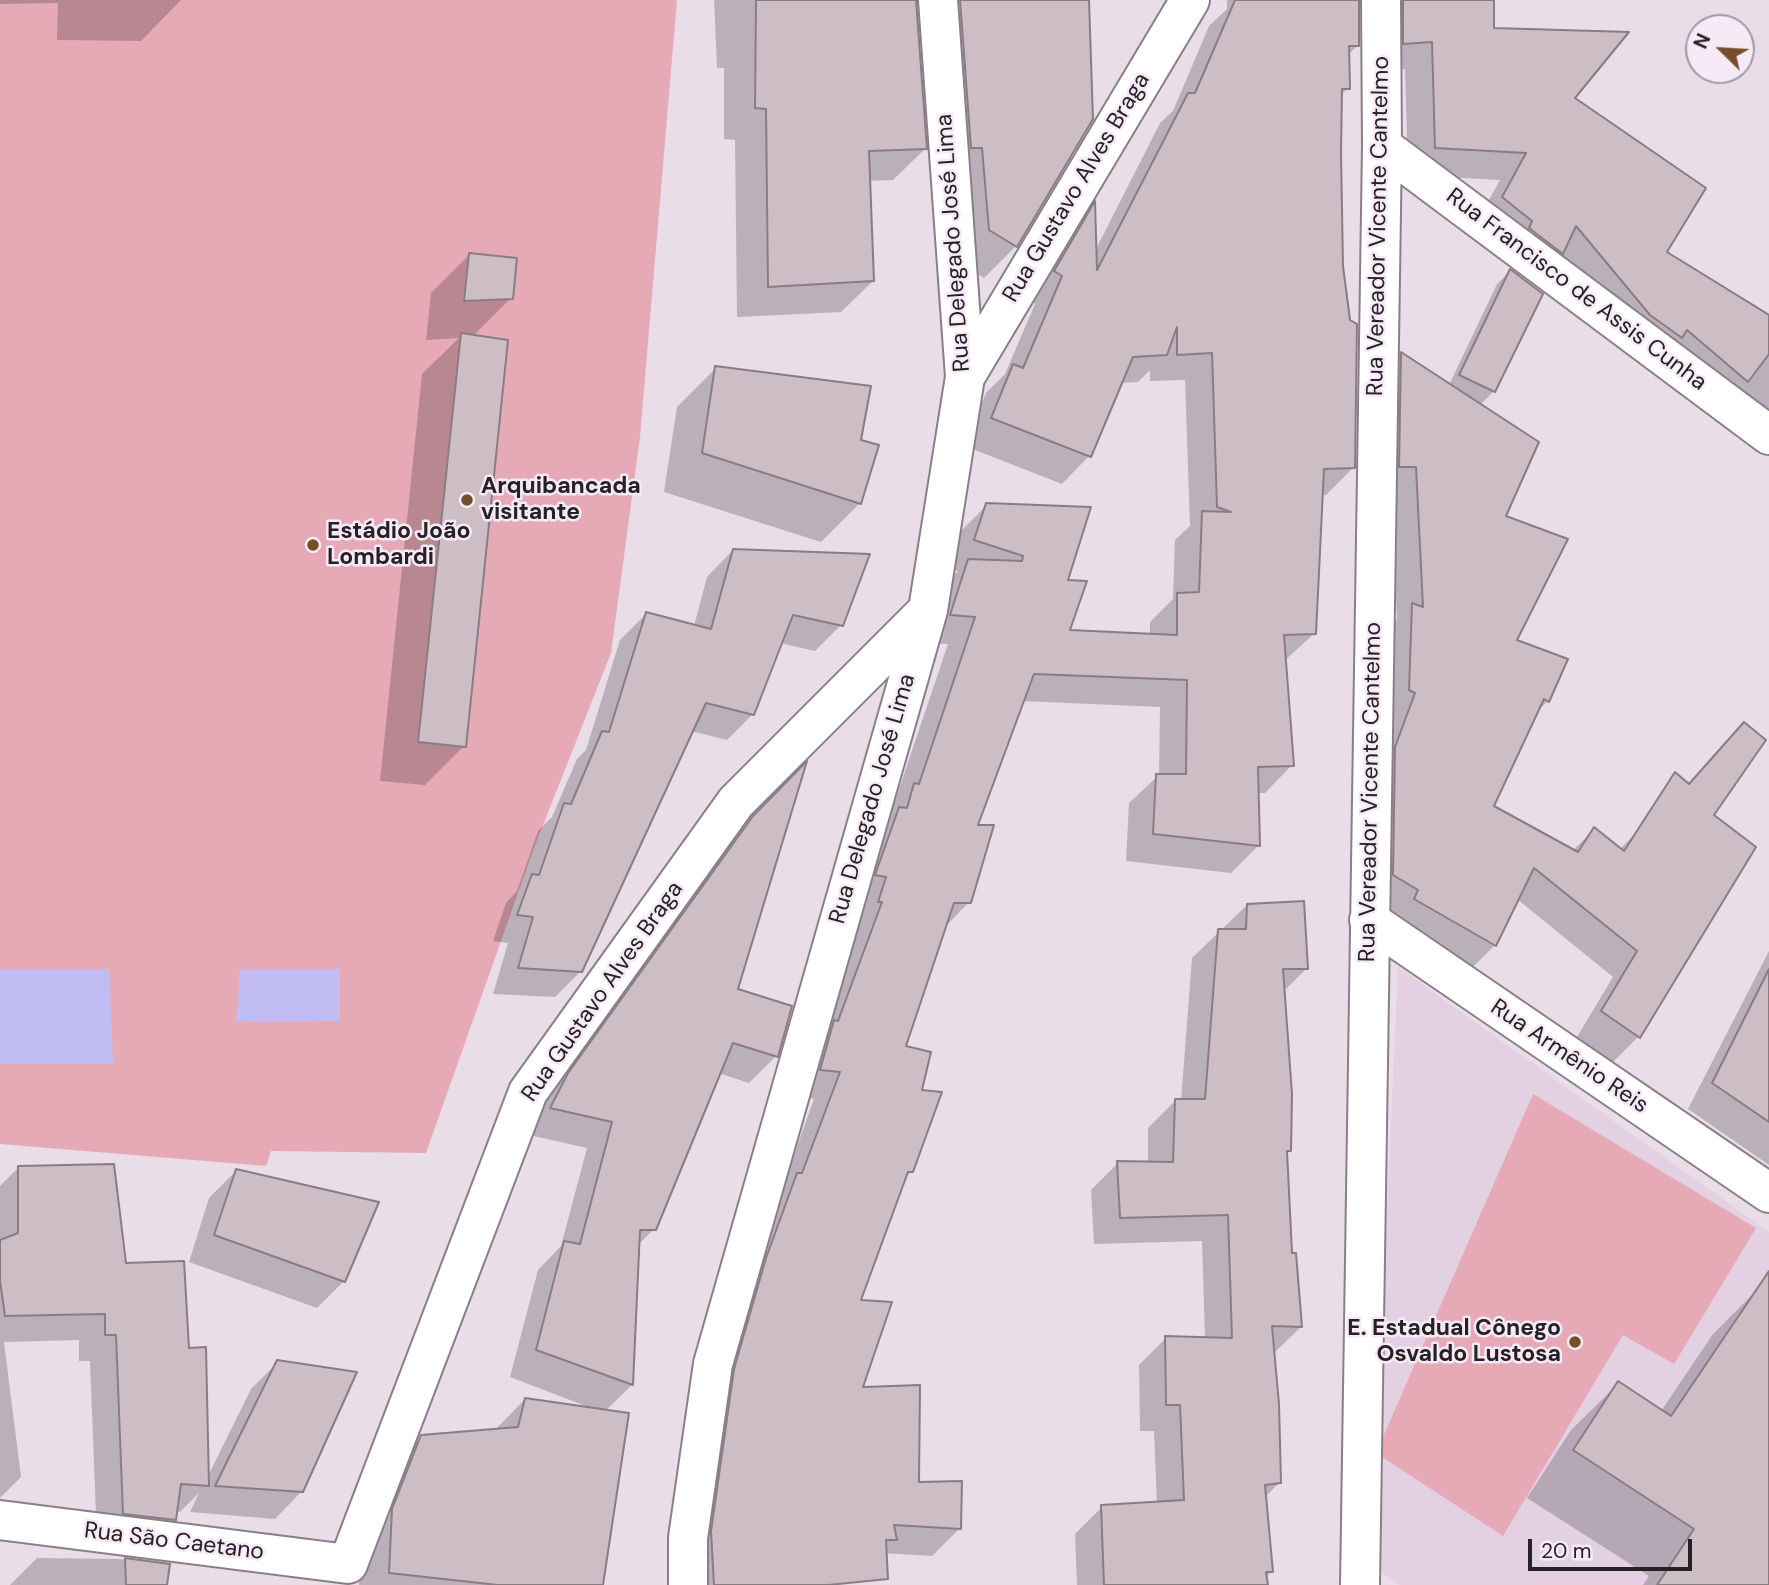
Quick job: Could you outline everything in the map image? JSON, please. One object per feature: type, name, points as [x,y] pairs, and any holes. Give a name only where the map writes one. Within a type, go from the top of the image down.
[{"type":"street","name":"Rua Delegado José Lima","points":[[688,1585],[688,1538],[713,1364],[928,610],[965,377],[938,0]]},
{"type":"street","name":"Rua Gustavo Alves Braga","points":[[965,377],[1190,0]]},
{"type":"street","name":"Rua Vereador Vicente Cantelmo","points":[[1363,1583],[1369,920],[1382,146],[1381,0]]},
{"type":"street","name":"Rua Francisco de Assis Cunha","points":[[1382,146],[1769,435]]},
{"type":"street","name":"Rua Gustavo Alves Braga","points":[[348,1564],[528,1092],[736,802],[928,610]]},
{"type":"street","name":"Rua Armênio Reis","points":[[1369,920],[1769,1193]]},
{"type":"street","name":"Rua São Caetano","points":[[0,1520],[348,1564]]},
{"type":"shaded area","name":"Estádio João Lombardi","points":[[0,0],[677,0],[640,437],[611,653],[534,848],[426,1153],[271,1151],[266,1166],[0,1144]]},
{"type":"shaded area","name":"E. Estadual Cônego Osvaldo Lustosa","points":[[1398,967],[1769,1232],[1769,1585],[1400,1585],[1371,1565]]},
{"type":"shaded area","points":[[0,969],[109,969],[113,1064],[0,1064]]},
{"type":"shaded area","points":[[240,969],[340,969],[340,1021],[236,1022]]},
{"type":"shaded area","points":[[1533,1094],[1756,1228],[1674,1364],[1623,1335],[1503,1536],[1376,1453]]},
{"type":"building","points":[[756,0],[916,0],[927,149],[869,151],[874,281],[768,287],[766,109],[755,108]]},
{"type":"building","points":[[960,0],[1089,0],[1093,119],[1017,247],[989,230],[982,148],[971,148]]},
{"type":"building","points":[[1235,0],[1359,0],[1359,46],[1349,46],[1350,89],[1342,89],[1341,153],[1343,266],[1350,320],[1357,324],[1355,468],[1324,469],[1316,634],[1284,635],[1294,766],[1258,767],[1260,846],[1153,834],[1156,774],[1186,774],[1187,680],[1034,674],[978,825],[994,825],[971,903],[954,903],[906,1046],[931,1052],[922,1090],[942,1092],[913,1172],[908,1172],[861,1300],[892,1302],[863,1387],[920,1385],[919,1482],[962,1481],[961,1529],[894,1525],[897,1540],[886,1540],[888,1579],[828,1585],[714,1585],[711,1531],[734,1369],[766,1258],[797,1173],[802,1173],[840,1072],[820,1070],[834,1020],[838,1021],[882,902],[878,902],[886,877],[875,875],[899,807],[907,808],[914,783],[919,784],[975,617],[950,615],[968,559],[1022,561],[1023,556],[974,540],[986,503],[1091,507],[1068,580],[1087,581],[1070,630],[1177,635],[1177,593],[1199,592],[1202,511],[1231,512],[1217,507],[1212,353],[1177,355],[1177,327],[1167,355],[1133,357],[1091,457],[991,418],[1013,364],[1023,368],[1062,276],[1054,271],[1095,201],[1097,270],[1188,93],[1195,93]]},
{"type":"building","points":[[1403,0],[1494,0],[1494,28],[1629,32],[1575,98],[1706,188],[1667,252],[1769,315],[1769,354],[1748,382],[1687,330],[1682,338],[1650,315],[1576,226],[1563,254],[1529,228],[1532,221],[1502,197],[1526,153],[1435,148],[1432,42],[1403,44]]},
{"type":"building","points":[[469,253],[517,258],[513,299],[464,301]]},
{"type":"building","points":[[1510,269],[1543,294],[1495,392],[1459,375]]},
{"type":"building","name":"Arquibancada visitante","points":[[461,333],[508,340],[466,747],[418,742]]},
{"type":"building","points":[[1401,352],[1539,442],[1506,516],[1568,539],[1517,640],[1568,659],[1549,702],[1544,699],[1494,806],[1578,852],[1594,827],[1624,851],[1675,772],[1689,784],[1744,722],[1766,740],[1714,815],[1756,847],[1640,1038],[1601,1011],[1637,951],[1534,868],[1496,946],[1414,899],[1418,890],[1393,875],[1395,747],[1415,693],[1409,690],[1412,603],[1423,607],[1416,467],[1399,467]]},
{"type":"building","points":[[715,366],[871,386],[861,440],[879,445],[861,504],[702,453]]},
{"type":"building","points":[[733,549],[870,554],[843,626],[793,615],[754,715],[706,703],[582,972],[518,968],[533,917],[517,915],[532,874],[539,875],[564,803],[571,804],[602,731],[609,732],[646,612],[711,629]]},
{"type":"building","points":[[807,761],[738,989],[792,1006],[778,1057],[733,1043],[656,1230],[640,1230],[633,1385],[536,1350],[564,1241],[580,1244],[612,1122],[550,1108],[568,1073],[753,816]]},
{"type":"building","points":[[1304,901],[1308,969],[1283,969],[1292,1094],[1291,1151],[1287,1151],[1292,1253],[1296,1253],[1302,1327],[1272,1326],[1279,1404],[1281,1483],[1265,1485],[1273,1572],[1266,1572],[1268,1585],[1104,1585],[1101,1505],[1184,1500],[1180,1405],[1166,1405],[1165,1336],[1232,1338],[1228,1215],[1120,1218],[1117,1161],[1173,1162],[1175,1099],[1205,1099],[1218,929],[1246,929],[1247,904]]},
{"type":"building","points":[[1769,969],[1769,1122],[1712,1083]]},
{"type":"building","points":[[114,1164],[126,1263],[184,1261],[189,1348],[206,1347],[209,1486],[181,1484],[176,1520],[123,1514],[116,1335],[105,1335],[105,1314],[5,1316],[0,1281],[0,1240],[18,1233],[18,1166]]},
{"type":"building","points":[[236,1169],[379,1202],[345,1282],[214,1235]]},
{"type":"building","points":[[1769,1271],[1769,1585],[1657,1585],[1694,1529],[1573,1450],[1618,1381],[1671,1416]]},
{"type":"building","points":[[277,1360],[357,1372],[303,1492],[215,1486]]},
{"type":"building","points":[[525,1398],[629,1413],[603,1585],[498,1585],[389,1573],[392,1509],[421,1435],[518,1427]]},
{"type":"building","points":[[125,1558],[170,1564],[167,1585],[126,1585]]},
{"type":"place","name":"Arquibancada visitante","points":[[467,500]]},
{"type":"place","name":"Estádio João Lombardi","points":[[313,545]]},
{"type":"place","name":"E. Estadual Cônego Osvaldo Lustosa","points":[[1575,1342]]}]
